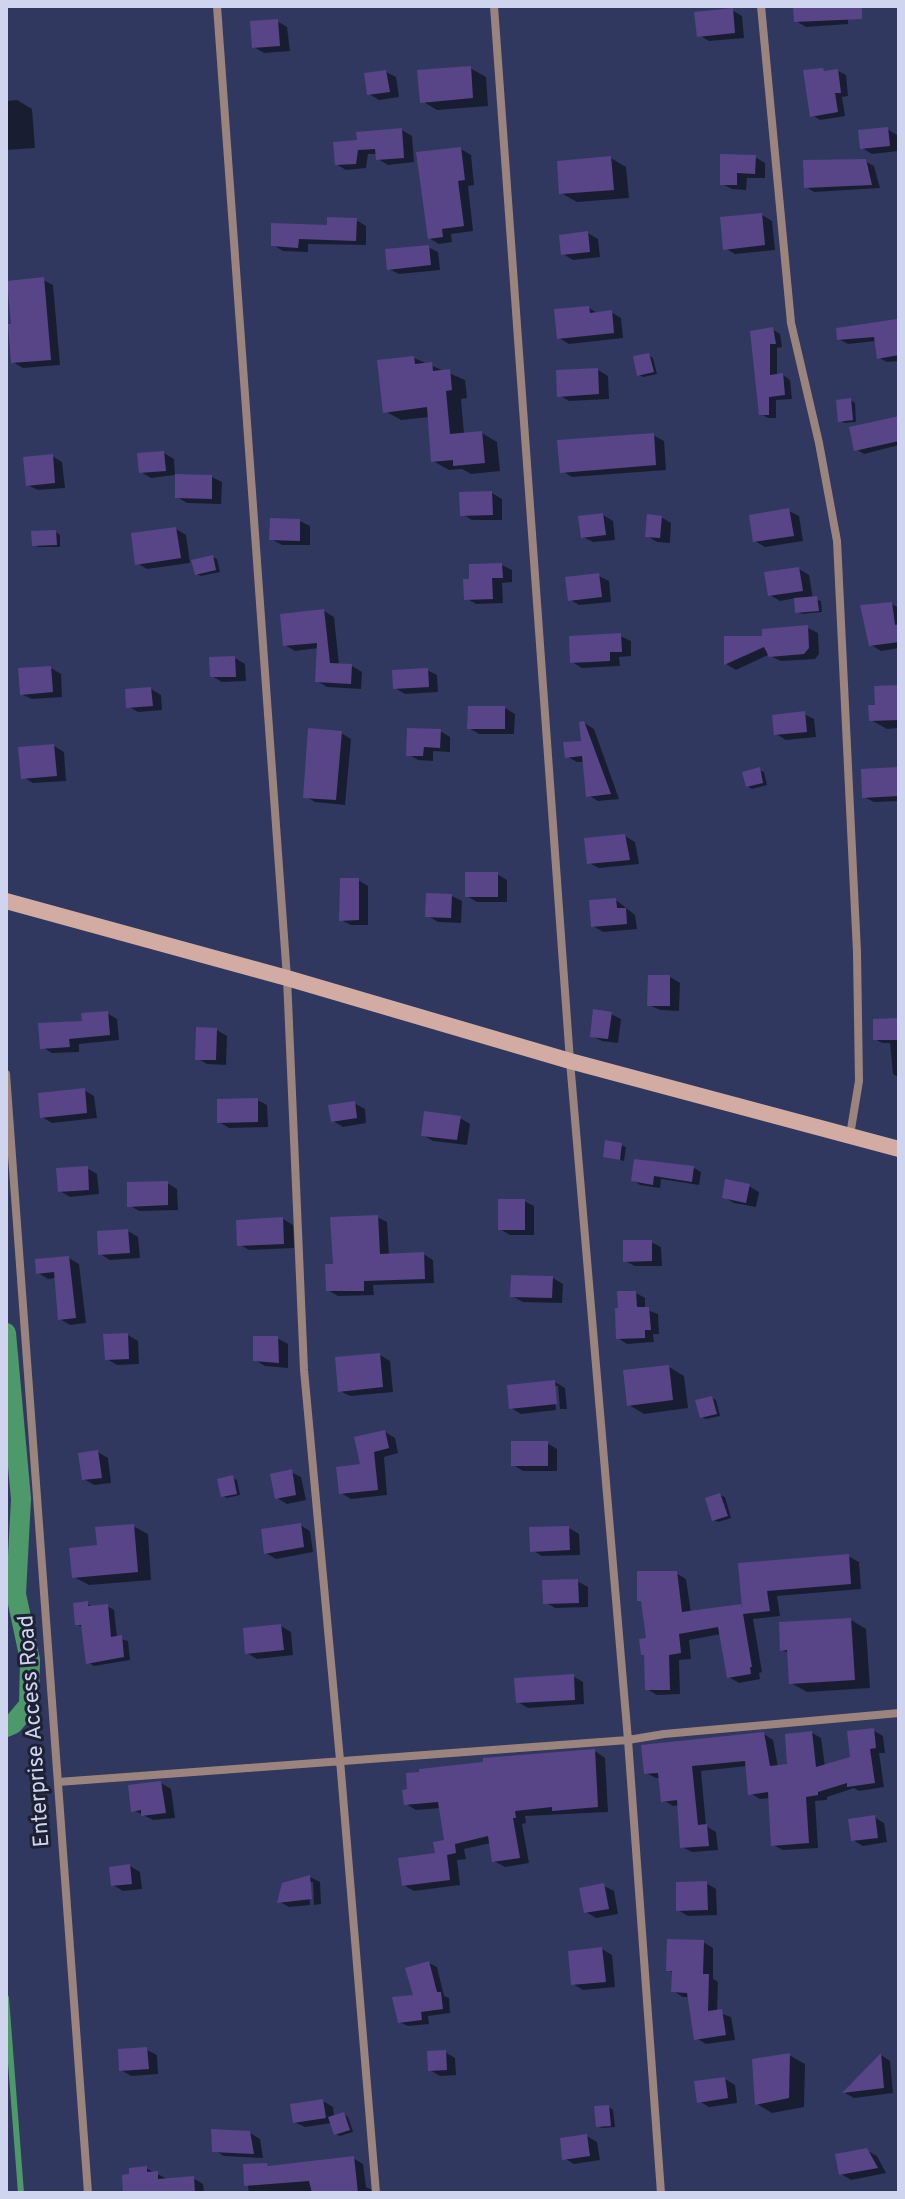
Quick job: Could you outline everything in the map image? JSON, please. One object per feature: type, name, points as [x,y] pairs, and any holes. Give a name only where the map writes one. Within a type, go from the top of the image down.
[{"type":"main road","points":[[6,901],[287,978],[570,1061],[899,1149]]},
{"type":"street","points":[[217,6],[287,978],[304,1370],[376,2193]]},
{"type":"street","points":[[494,6],[570,1061],[628,1740],[661,2193]]},
{"type":"street","points":[[761,6],[791,323],[819,443],[837,541],[857,952],[859,1081],[850,1135]]},
{"type":"street","name":"Enterprise Access Road","points":[[6,1074],[11,1220],[58,1782],[88,2193]]},
{"type":"street","points":[[58,1782],[628,1740],[664,1734],[899,1713]]},
{"type":"building","points":[[793,6],[862,6],[862,19],[794,22]]},
{"type":"building","points":[[733,8],[735,33],[697,37],[694,12]]},
{"type":"building","points":[[278,19],[280,46],[252,48],[250,21]]},
{"type":"building","points":[[471,66],[473,98],[420,103],[417,70]]},
{"type":"building","points":[[823,68],[824,71],[838,69],[841,93],[835,93],[838,112],[810,117],[803,70]]},
{"type":"building","points":[[386,70],[390,92],[367,95],[364,73]]},
{"type":"building","points":[[888,127],[890,146],[860,149],[858,130]]},
{"type":"building","points":[[402,128],[404,158],[376,160],[375,149],[358,150],[356,164],[335,165],[333,142],[357,140],[356,132]]},
{"type":"building","points":[[461,147],[465,180],[458,181],[464,226],[442,229],[443,237],[428,239],[416,152]]},
{"type":"building","points":[[720,154],[756,155],[755,174],[737,173],[737,185],[720,185]]},
{"type":"building","points":[[611,156],[614,190],[559,194],[557,161]]},
{"type":"building","points":[[866,159],[872,185],[804,188],[803,160]]},
{"type":"building","points":[[762,213],[765,245],[723,250],[720,217]]},
{"type":"building","points":[[327,217],[357,218],[356,241],[299,239],[298,248],[271,246],[271,223],[327,225]]},
{"type":"building","points":[[588,231],[590,252],[561,255],[559,235]]},
{"type":"building","points":[[429,245],[431,265],[387,270],[385,249]]},
{"type":"building","points":[[44,277],[51,360],[11,363],[7,281]]},
{"type":"building","points":[[589,306],[590,313],[612,310],[614,333],[557,339],[554,309]]},
{"type":"building","points":[[897,319],[899,355],[877,359],[874,337],[837,340],[836,328]]},
{"type":"building","points":[[773,327],[776,344],[770,344],[770,375],[783,373],[785,395],[769,397],[769,415],[759,415],[750,331]]},
{"type":"building","points":[[649,353],[654,372],[637,376],[633,356]]},
{"type":"building","points":[[414,356],[415,364],[432,362],[433,371],[450,369],[452,390],[446,391],[450,434],[482,431],[485,463],[453,466],[453,460],[431,462],[427,407],[383,413],[377,360]]},
{"type":"building","points":[[598,368],[599,394],[557,397],[556,370]]},
{"type":"building","points":[[851,398],[853,420],[838,422],[836,400]]},
{"type":"building","points":[[899,416],[899,441],[854,451],[849,427]]},
{"type":"building","points":[[654,433],[656,465],[560,473],[557,440]]},
{"type":"building","points":[[164,451],[166,471],[139,473],[137,453]]},
{"type":"building","points":[[53,454],[55,483],[26,486],[23,457]]},
{"type":"building","points":[[175,474],[212,475],[212,499],[175,498]]},
{"type":"building","points":[[492,491],[493,515],[460,516],[459,492]]},
{"type":"building","points":[[789,508],[794,536],[753,542],[749,515]]},
{"type":"building","points":[[603,513],[606,535],[581,538],[578,516]]},
{"type":"building","points":[[647,514],[662,516],[660,538],[645,537]]},
{"type":"building","points":[[270,518],[300,519],[300,541],[269,540]]},
{"type":"building","points":[[176,527],[181,558],[135,565],[131,533]]},
{"type":"building","points":[[56,530],[57,545],[32,546],[31,531]]},
{"type":"building","points":[[213,555],[216,570],[195,575],[191,560]]},
{"type":"building","points":[[502,563],[503,578],[492,578],[493,599],[464,600],[463,579],[469,579],[469,564]]},
{"type":"building","points":[[799,567],[803,591],[768,596],[764,572]]},
{"type":"building","points":[[599,573],[602,597],[568,601],[565,577]]},
{"type":"building","points":[[817,596],[819,611],[795,613],[794,598]]},
{"type":"building","points":[[892,602],[895,625],[899,624],[899,642],[869,646],[860,605]]},
{"type":"building","points":[[324,609],[330,663],[352,664],[351,684],[315,682],[317,643],[283,646],[280,614]]},
{"type":"building","points":[[808,625],[809,648],[804,654],[769,657],[764,647],[724,665],[724,636],[762,636],[762,629]]},
{"type":"building","points":[[621,633],[622,652],[610,652],[610,661],[570,663],[569,636]]},
{"type":"building","points":[[235,656],[236,677],[210,677],[209,657]]},
{"type":"building","points":[[51,666],[53,692],[20,695],[18,668]]},
{"type":"building","points":[[428,668],[429,687],[393,689],[392,670]]},
{"type":"building","points":[[899,685],[899,720],[869,721],[868,705],[875,705],[874,686]]},
{"type":"building","points":[[151,687],[153,706],[126,708],[125,689]]},
{"type":"building","points":[[468,706],[505,706],[505,729],[467,729]]},
{"type":"building","points":[[805,711],[807,732],[774,735],[772,715]]},
{"type":"building","points":[[584,721],[611,794],[586,797],[582,756],[565,758],[563,742],[581,741],[579,722]]},
{"type":"building","points":[[308,728],[342,731],[336,800],[303,798]]},
{"type":"building","points":[[407,728],[441,729],[440,748],[424,747],[423,756],[406,756]]},
{"type":"building","points":[[54,744],[57,776],[21,779],[18,747]]},
{"type":"building","points":[[760,767],[763,783],[746,787],[742,772]]},
{"type":"building","points":[[899,767],[899,796],[862,798],[861,769]]},
{"type":"building","points":[[625,834],[630,860],[587,864],[584,838]]},
{"type":"building","points":[[465,872],[498,872],[498,897],[465,897]]},
{"type":"building","points":[[340,878],[359,878],[359,920],[339,921]]},
{"type":"building","points":[[426,893],[452,894],[451,918],[425,917]]},
{"type":"building","points":[[616,898],[617,908],[626,908],[627,924],[591,927],[589,900]]},
{"type":"building","points":[[648,975],[670,975],[670,1006],[647,1006]]},
{"type":"building","points":[[593,1009],[612,1012],[608,1039],[590,1037]]},
{"type":"building","points":[[108,1011],[110,1035],[69,1039],[70,1047],[40,1049],[38,1023],[82,1021],[81,1013]]},
{"type":"building","points":[[898,1018],[899,1040],[873,1040],[873,1019]]},
{"type":"building","points":[[196,1027],[217,1028],[216,1060],[195,1060]]},
{"type":"building","points":[[85,1088],[87,1113],[40,1118],[38,1093]]},
{"type":"building","points":[[258,1098],[258,1122],[217,1123],[217,1099]]},
{"type":"building","points":[[355,1101],[357,1118],[331,1122],[328,1105]]},
{"type":"building","points":[[424,1111],[461,1116],[457,1140],[421,1136]]},
{"type":"building","points":[[605,1140],[622,1143],[620,1160],[603,1157]]},
{"type":"building","points":[[634,1159],[694,1166],[692,1182],[654,1176],[653,1185],[631,1181]]},
{"type":"building","points":[[88,1166],[89,1190],[58,1192],[56,1168]]},
{"type":"building","points":[[725,1179],[750,1184],[746,1203],[722,1198]]},
{"type":"building","points":[[168,1181],[168,1205],[127,1207],[127,1182]]},
{"type":"building","points":[[498,1199],[525,1199],[525,1230],[498,1230]]},
{"type":"building","points":[[378,1215],[380,1254],[424,1252],[425,1279],[364,1281],[364,1291],[326,1291],[325,1264],[333,1264],[330,1217]]},
{"type":"building","points":[[283,1217],[284,1244],[237,1246],[236,1220]]},
{"type":"building","points":[[128,1229],[130,1253],[98,1255],[97,1231]]},
{"type":"building","points":[[623,1240],[652,1240],[652,1261],[623,1262]]},
{"type":"building","points":[[69,1256],[76,1318],[58,1320],[54,1272],[36,1274],[35,1259]]},
{"type":"building","points":[[511,1275],[553,1276],[552,1298],[510,1297]]},
{"type":"building","points":[[617,1291],[636,1291],[637,1307],[649,1307],[651,1330],[645,1330],[645,1338],[616,1339]]},
{"type":"building","points":[[128,1333],[129,1359],[105,1360],[103,1334]]},
{"type":"building","points":[[253,1336],[278,1336],[279,1363],[253,1361]]},
{"type":"building","points":[[380,1353],[383,1387],[338,1392],[335,1357]]},
{"type":"building","points":[[669,1365],[673,1400],[627,1406],[623,1370]]},
{"type":"building","points":[[555,1380],[557,1404],[509,1409],[507,1385]]},
{"type":"building","points":[[712,1396],[717,1414],[700,1418],[695,1400]]},
{"type":"building","points":[[385,1430],[389,1448],[374,1452],[378,1490],[339,1494],[336,1467],[360,1464],[354,1437]]},
{"type":"building","points":[[511,1441],[548,1441],[548,1466],[511,1466]]},
{"type":"building","points":[[98,1450],[102,1478],[82,1480],[78,1453]]},
{"type":"building","points":[[292,1469],[296,1495],[275,1499],[270,1474]]},
{"type":"building","points":[[233,1475],[237,1494],[221,1497],[217,1479]]},
{"type":"building","points":[[720,1493],[728,1516],[712,1521],[705,1498]]},
{"type":"building","points":[[301,1523],[304,1547],[264,1554],[261,1529]]},
{"type":"building","points":[[134,1524],[138,1572],[72,1578],[69,1548],[97,1545],[95,1527]]},
{"type":"building","points":[[569,1526],[570,1550],[530,1552],[529,1527]]},
{"type":"building","points":[[849,1554],[851,1584],[767,1591],[770,1611],[743,1614],[751,1674],[727,1678],[718,1627],[679,1634],[681,1653],[669,1655],[670,1690],[645,1690],[644,1655],[641,1655],[639,1639],[646,1638],[641,1601],[637,1601],[637,1571],[677,1571],[682,1612],[741,1604],[742,1608],[738,1563]]},
{"type":"building","points":[[578,1579],[579,1603],[543,1604],[542,1580]]},
{"type":"building","points":[[88,1601],[88,1606],[108,1604],[111,1637],[122,1635],[124,1657],[86,1664],[81,1625],[75,1625],[73,1603]]},
{"type":"building","points":[[851,1618],[855,1680],[789,1684],[787,1650],[780,1651],[779,1622]]},
{"type":"building","points":[[281,1624],[284,1650],[245,1654],[243,1628]]},
{"type":"building","points":[[574,1674],[575,1700],[516,1703],[514,1678]]},
{"type":"building","points":[[874,1728],[876,1748],[870,1749],[875,1783],[847,1787],[847,1783],[806,1797],[809,1843],[771,1846],[768,1792],[748,1795],[745,1761],[692,1766],[698,1825],[707,1824],[709,1846],[680,1848],[677,1800],[661,1802],[658,1773],[644,1774],[641,1745],[764,1732],[770,1766],[787,1764],[785,1734],[812,1731],[816,1767],[850,1757],[847,1731]]},
{"type":"building","points":[[595,1749],[598,1807],[515,1811],[516,1818],[513,1818],[520,1858],[492,1862],[488,1836],[455,1844],[456,1853],[447,1855],[450,1880],[402,1886],[398,1858],[435,1853],[433,1842],[444,1840],[438,1802],[404,1805],[402,1790],[407,1789],[406,1773],[483,1762],[483,1758]]},
{"type":"building","points":[[161,1781],[166,1813],[141,1816],[141,1810],[131,1812],[128,1785]]},
{"type":"building","points":[[875,1815],[878,1838],[851,1841],[848,1819]]},
{"type":"building","points":[[130,1864],[132,1884],[111,1886],[109,1867]]},
{"type":"building","points":[[310,1875],[312,1899],[277,1903],[282,1883]]},
{"type":"building","points":[[707,1881],[708,1910],[676,1911],[676,1882]]},
{"type":"building","points":[[604,1883],[609,1909],[584,1913],[579,1888]]},
{"type":"building","points":[[667,1939],[704,1940],[703,1974],[709,1974],[708,2011],[722,2009],[726,2035],[694,2040],[687,1993],[671,1992],[672,1971],[666,1971]]},
{"type":"building","points":[[602,1947],[606,1982],[571,1985],[568,1951]]},
{"type":"building","points":[[429,1961],[437,1992],[441,1992],[443,2009],[421,2012],[422,2020],[398,2023],[392,1997],[413,1995],[405,1968]]},
{"type":"building","points":[[147,2047],[149,2069],[119,2071],[118,2049]]},
{"type":"building","points":[[446,2050],[447,2070],[428,2071],[427,2051]]},
{"type":"building","points":[[790,2053],[789,2098],[755,2105],[752,2059]]},
{"type":"building","points":[[881,2053],[884,2088],[842,2093]]},
{"type":"building","points":[[725,2077],[728,2098],[697,2103],[694,2081]]},
{"type":"building","points":[[323,2099],[326,2118],[293,2123],[290,2104]]},
{"type":"building","points":[[609,2105],[611,2126],[596,2127],[594,2106]]},
{"type":"building","points":[[344,2112],[350,2130],[334,2135],[328,2117]]},
{"type":"building","points":[[211,2129],[250,2131],[254,2154],[212,2152]]},
{"type":"building","points":[[587,2134],[590,2156],[562,2160],[560,2138]]},
{"type":"building","points":[[867,2148],[878,2168],[839,2175],[835,2154]]},
{"type":"building","points":[[354,2156],[358,2193],[312,2193],[309,2181],[244,2186],[243,2164],[267,2163],[268,2166]]},
{"type":"building","points":[[147,2166],[147,2172],[158,2171],[158,2179],[194,2176],[195,2193],[123,2193],[122,2175],[129,2174],[129,2168]]},
{"type":"waterway","points":[[6,1333],[21,1499],[16,1594],[30,1660],[29,1705],[13,1724],[6,1727]]},
{"type":"waterway","points":[[6,1998],[21,2193]]}]
